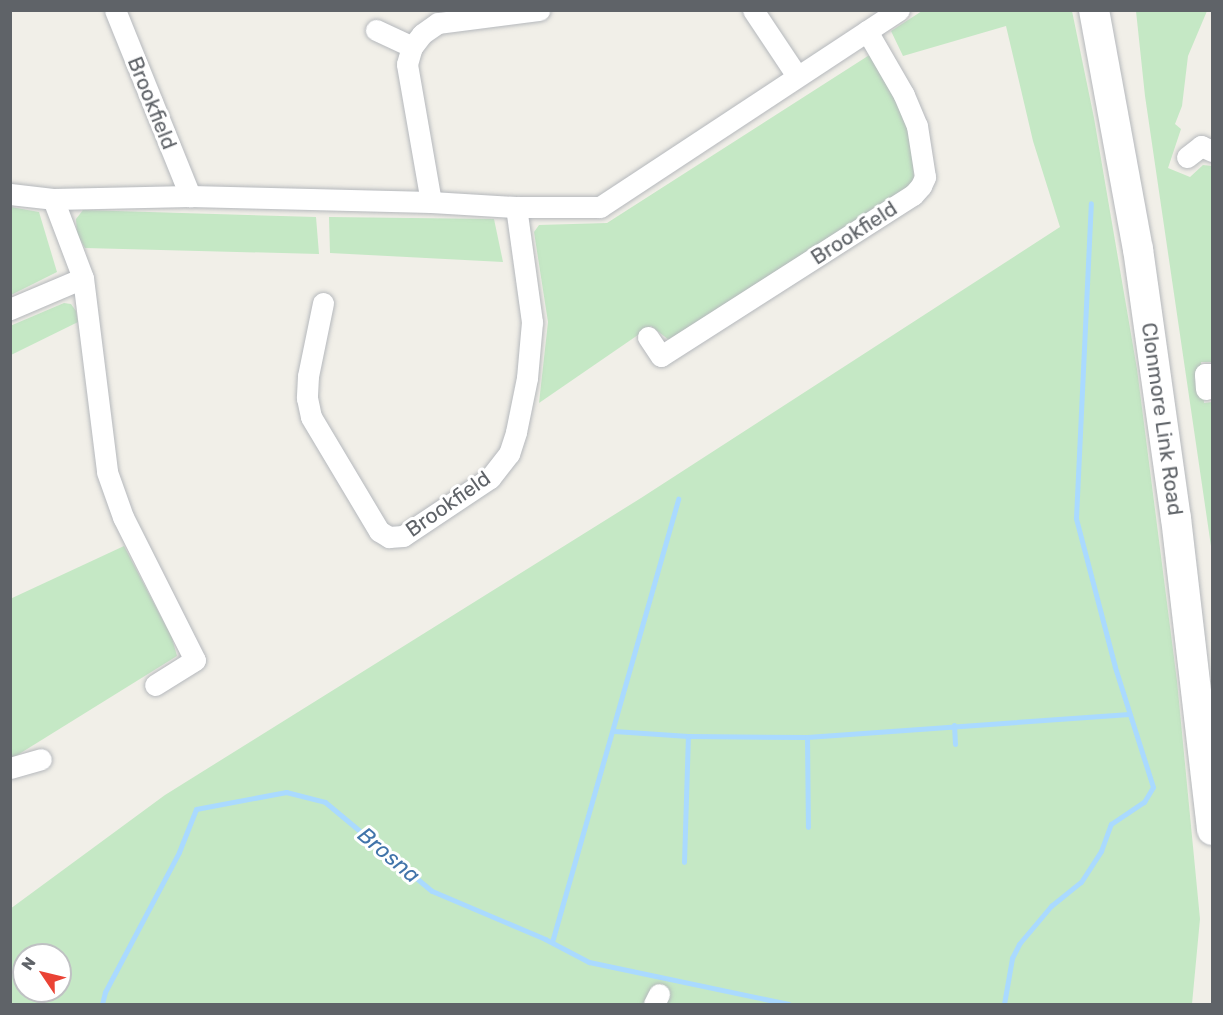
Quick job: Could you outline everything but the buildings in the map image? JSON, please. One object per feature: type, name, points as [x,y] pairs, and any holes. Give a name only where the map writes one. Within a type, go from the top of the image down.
[{"type":"main road","name":"Clonmore Link Road","points":[[1094,10],[1141,273],[1176,518],[1212,830]]},
{"type":"street","name":"Brookfield","points":[[115,10],[190,196]]},
{"type":"street","points":[[431,202],[407,64],[412,46],[422,34],[438,23],[539,10]]},
{"type":"street","points":[[753,10],[797,76]]},
{"type":"street","points":[[10,194],[53,199],[190,196],[431,202],[516,207],[600,207],[899,10]]},
{"type":"street","points":[[376,30],[412,46]]},
{"type":"street","name":"Brookfield","points":[[648,337],[661,356],[913,195],[921,186],[925,177],[923,152],[914,118],[867,31]]},
{"type":"street","points":[[1187,157],[1201,146],[1212,151]]},
{"type":"street","points":[[53,199],[83,278],[107,472],[123,517],[195,660],[155,685]]},
{"type":"street","name":"Brookfield","points":[[323,303],[308,376],[307,398],[311,417],[379,531],[389,537],[403,537],[490,478],[508,454],[516,432],[527,378],[532,322],[516,207]]},
{"type":"street","points":[[10,309],[83,278]]},
{"type":"street","points":[[10,768],[41,759]]},
{"type":"green space","points":[[922,11],[1072,11],[1094,118],[1137,369],[1177,681],[1200,919],[1192,1004],[11,1004],[10,909],[165,795],[641,498],[1060,227],[1033,141],[1006,26],[903,56],[891,31]]},
{"type":"green space","points":[[1136,11],[1207,11],[1188,56],[1182,106],[1175,124],[1181,129],[1168,168],[1190,177],[1203,165],[1212,166],[1212,362],[1201,362],[1204,403],[1212,402],[1212,553],[1145,96]]},
{"type":"green space","points":[[871,54],[902,114],[911,140],[914,177],[909,186],[669,340],[651,326],[539,403],[548,322],[534,232],[539,225],[607,223]]},
{"type":"green space","points":[[11,207],[39,212],[57,272],[11,295]]},
{"type":"green space","points":[[83,210],[316,217],[319,254],[85,248],[77,234],[76,219]]},
{"type":"green space","points":[[329,217],[494,219],[503,262],[330,253]]},
{"type":"green space","points":[[64,303],[71,304],[76,311],[78,322],[11,355],[10,326]]},
{"type":"green space","points":[[124,546],[172,638],[177,656],[11,759],[10,599]]},
{"type":"waterway","points":[[1004,1004],[1012,958],[1019,944],[1051,906],[1081,882],[1101,851],[1111,824],[1144,802],[1153,787],[1115,667],[1076,518],[1091,203]]},
{"type":"waterway","points":[[552,942],[678,499]]},
{"type":"waterway","points":[[614,731],[688,736],[807,737],[1129,714]]},
{"type":"waterway","points":[[954,725],[955,744]]},
{"type":"waterway","points":[[684,862],[688,736]]},
{"type":"waterway","points":[[807,737],[808,827]]},
{"type":"waterway","name":"Brosna","points":[[102,1004],[105,992],[179,852],[196,809],[286,792],[325,802],[432,891],[545,939],[589,962],[789,1004]]}]
